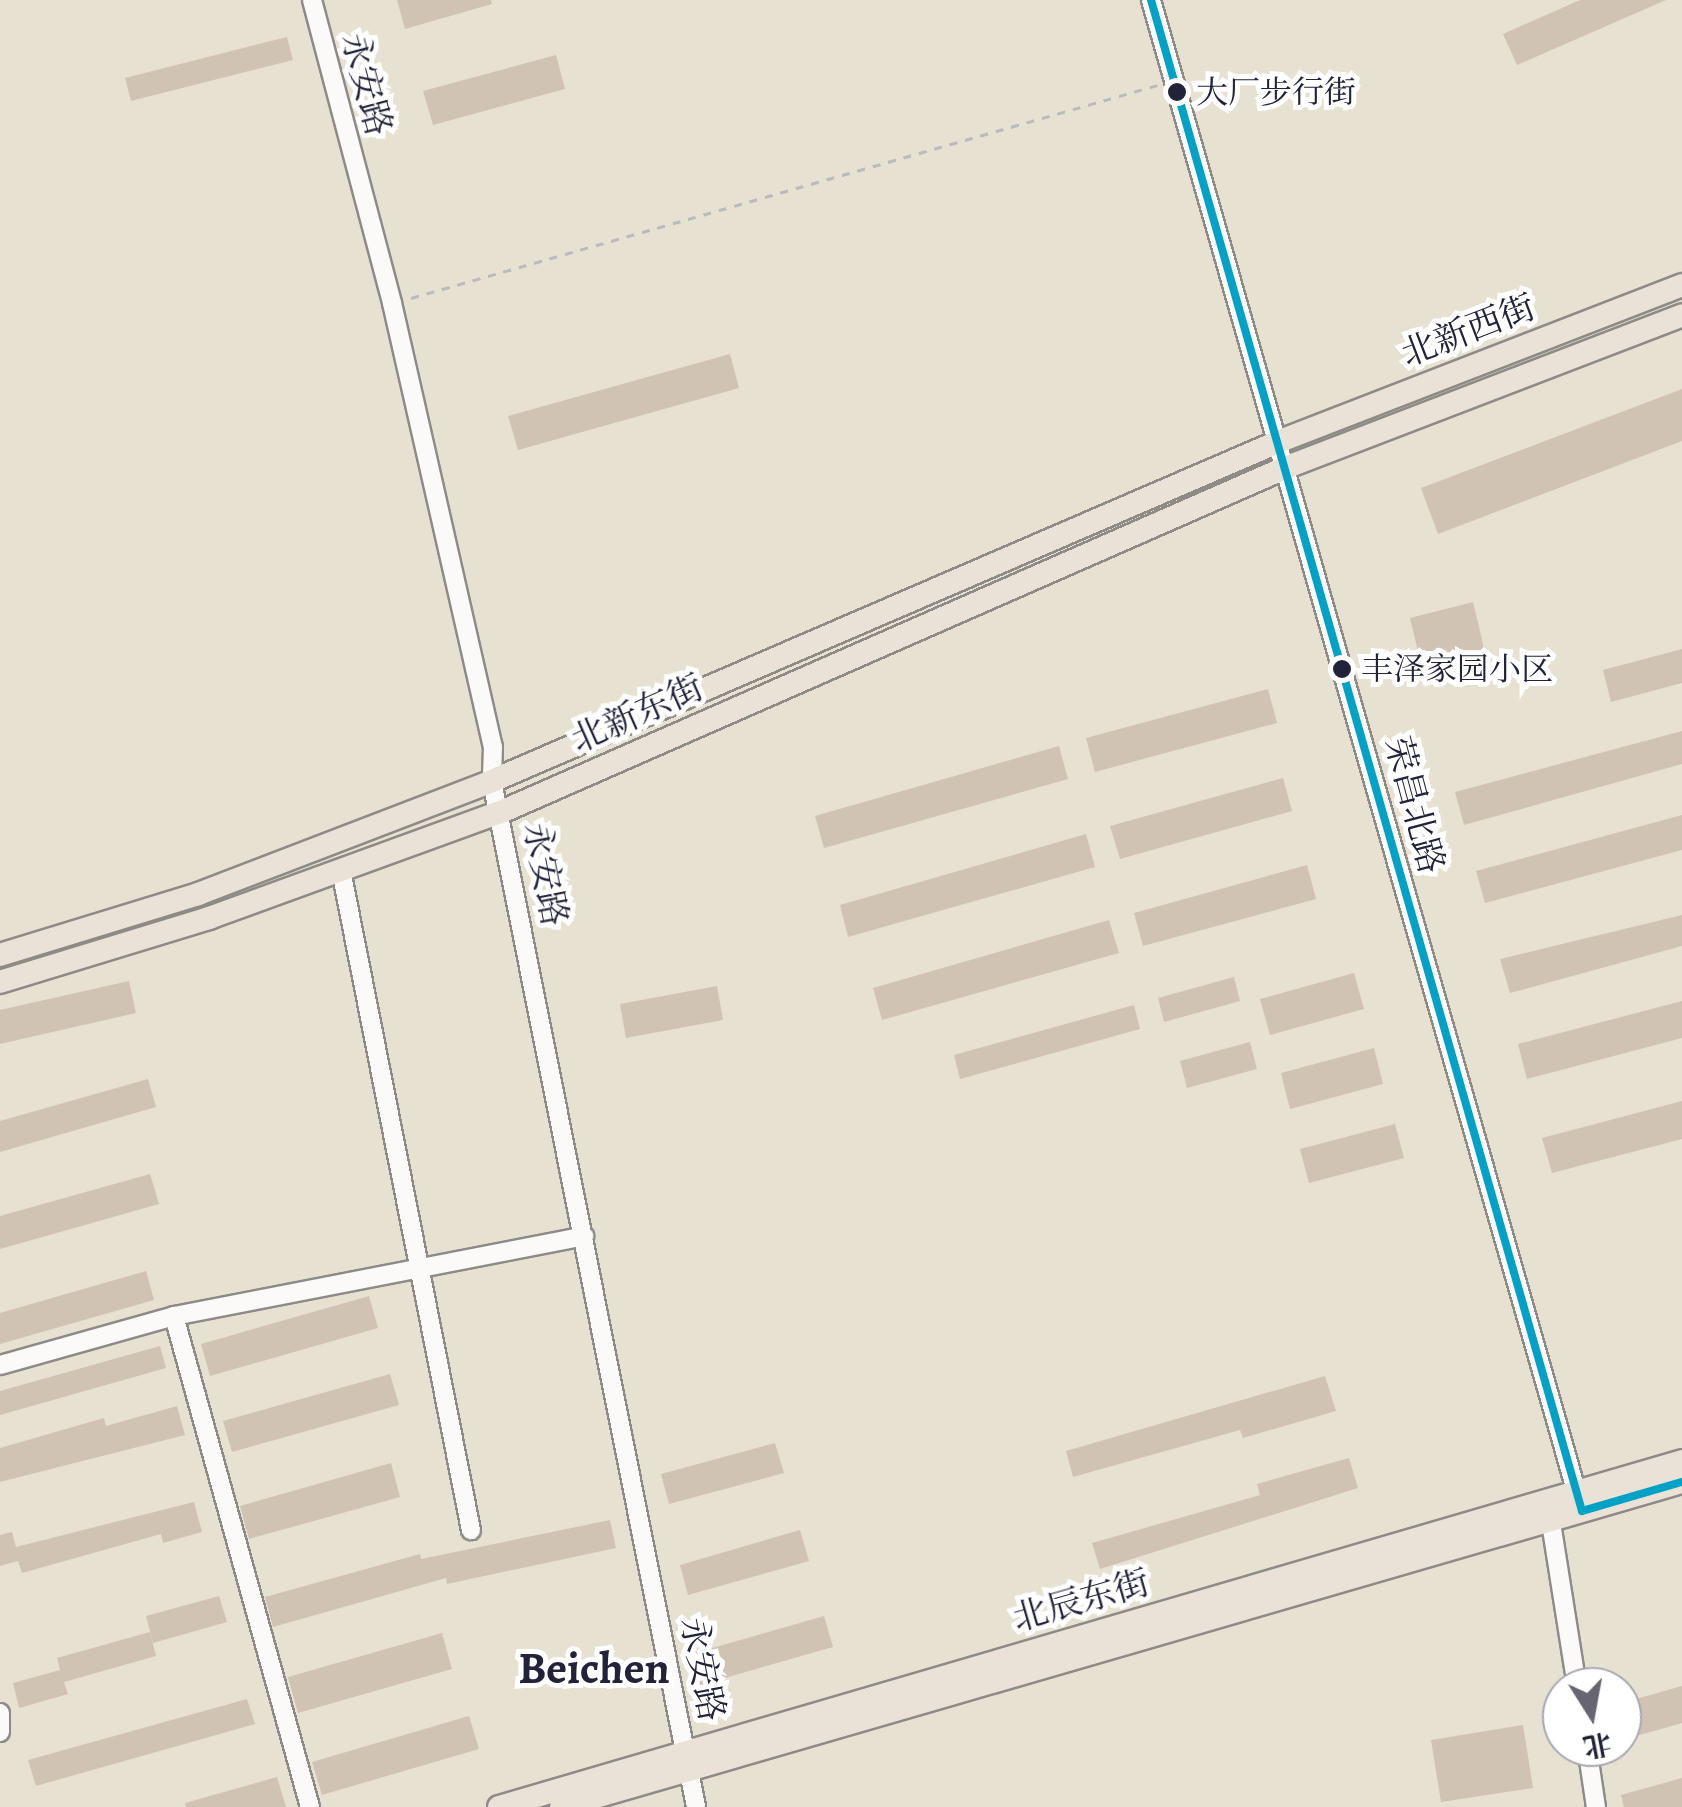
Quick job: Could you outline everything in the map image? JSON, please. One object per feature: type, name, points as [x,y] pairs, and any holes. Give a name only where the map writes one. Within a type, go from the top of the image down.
[{"type":"main road","name":"北新西街","points":[[1280,441],[1682,285]]},
{"type":"main road","name":"北新西街","points":[[1287,467],[1682,315]]},
{"type":"main road","name":"北新东街","points":[[0,955],[198,894],[492,781],[1280,441]]},
{"type":"main road","name":"北新东街","points":[[0,982],[341,870],[500,812],[1287,467]]},
{"type":"main road","name":"北辰东街","points":[[499,1807],[688,1760],[1579,1502],[1682,1461]]},
{"type":"main road","points":[[1579,1502],[1682,1482]]},
{"type":"main road","name":"北辰东街","points":[[561,1807],[688,1760],[1547,1500],[1579,1502]]},
{"type":"street","name":"永安路","points":[[312,0],[392,303],[494,746],[492,781],[696,1807]]},
{"type":"street","name":"荣昌北路","points":[[1150,0],[1280,441],[1579,1502]]},
{"type":"street","points":[[916,598],[927,624]]},
{"type":"street","points":[[341,870],[471,1530]]},
{"type":"street","points":[[0,1365],[174,1316],[584,1236]]},
{"type":"street","points":[[174,1316],[310,1807]]},
{"type":"street","points":[[1547,1500],[1574,1667]]},
{"type":"street","points":[[0,1713],[0,1732]]},
{"type":"street","points":[[1590,1767],[1596,1807]]},
{"type":"path","points":[[392,303],[1174,80]]},
{"type":"building","points":[[397,0],[491,0],[492,4],[405,29]]},
{"type":"building","points":[[1580,0],[1666,0],[1517,65],[1503,34]]},
{"type":"building","points":[[287,37],[293,60],[131,101],[125,78]]},
{"type":"building","points":[[556,55],[565,89],[433,125],[423,91]]},
{"type":"building","points":[[730,354],[739,388],[518,450],[508,416]]},
{"type":"building","points":[[1682,389],[1682,441],[1438,534],[1421,488]]},
{"type":"building","points":[[1473,602],[1486,657],[1423,672],[1410,618]]},
{"type":"building","points":[[1682,649],[1682,683],[1611,702],[1603,670]]},
{"type":"building","points":[[1268,689],[1277,723],[1095,772],[1086,738]]},
{"type":"building","points":[[1682,731],[1682,764],[1464,825],[1455,792]]},
{"type":"building","points":[[1059,746],[1068,779],[824,848],[815,816]]},
{"type":"building","points":[[1283,778],[1292,811],[1120,859],[1110,826]]},
{"type":"building","points":[[1682,815],[1682,850],[1485,903],[1476,871]]},
{"type":"building","points":[[1086,834],[1095,867],[848,937],[840,905]]},
{"type":"building","points":[[1307,865],[1316,899],[1143,946],[1134,913]]},
{"type":"building","points":[[1682,915],[1682,946],[1510,993],[1500,959]]},
{"type":"building","points":[[1109,920],[1119,953],[882,1020],[873,988]]},
{"type":"building","points":[[1354,973],[1364,1009],[1270,1035],[1260,999]]},
{"type":"building","points":[[1234,977],[1240,1001],[1164,1022],[1158,998]]},
{"type":"building","points":[[129,981],[136,1013],[0,1044],[0,1010]]},
{"type":"building","points":[[717,986],[723,1020],[626,1038],[620,1004]]},
{"type":"building","points":[[1682,1001],[1682,1038],[1527,1079],[1518,1044]]},
{"type":"building","points":[[1134,1005],[1140,1029],[960,1079],[954,1055]]},
{"type":"building","points":[[1250,1042],[1257,1069],[1187,1088],[1180,1061]]},
{"type":"building","points":[[1374,1048],[1383,1084],[1290,1109],[1281,1073]]},
{"type":"building","points":[[148,1079],[156,1107],[0,1152],[0,1121]]},
{"type":"building","points":[[1682,1101],[1682,1139],[1552,1173],[1542,1138]]},
{"type":"building","points":[[1395,1124],[1404,1158],[1309,1183],[1300,1149]]},
{"type":"building","points":[[150,1174],[159,1204],[0,1249],[0,1216]]},
{"type":"building","points":[[146,1271],[154,1300],[0,1344],[0,1313]]},
{"type":"building","points":[[369,1296],[378,1328],[210,1376],[201,1344]]},
{"type":"building","points":[[160,1346],[166,1368],[0,1415],[0,1391]]},
{"type":"building","points":[[390,1374],[399,1405],[232,1452],[223,1421]]},
{"type":"building","points":[[1325,1376],[1336,1411],[1243,1438],[1240,1430],[1073,1477],[1066,1451]]},
{"type":"building","points":[[177,1406],[185,1435],[0,1482],[0,1448],[104,1418],[106,1426]]},
{"type":"building","points":[[775,1443],[784,1473],[669,1504],[661,1474]]},
{"type":"building","points":[[1349,1458],[1358,1488],[1100,1569],[1092,1543],[1260,1495],[1257,1484]]},
{"type":"building","points":[[391,1463],[400,1497],[249,1539],[240,1506]]},
{"type":"building","points":[[194,1502],[202,1532],[163,1543],[161,1534],[22,1573],[18,1561],[0,1566],[0,1535],[12,1532],[16,1547]]},
{"type":"building","points":[[610,1520],[616,1548],[447,1584],[446,1578],[273,1627],[265,1597],[420,1554],[421,1559]]},
{"type":"building","points":[[800,1530],[809,1561],[688,1595],[680,1565]]},
{"type":"building","points":[[219,1596],[227,1622],[153,1643],[146,1616]]},
{"type":"building","points":[[824,1616],[833,1647],[700,1685],[691,1654]]},
{"type":"building","points":[[150,1632],[156,1656],[64,1682],[68,1694],[19,1708],[13,1683],[60,1670],[57,1658]]},
{"type":"building","points":[[442,1633],[452,1669],[298,1713],[288,1677]]},
{"type":"building","points":[[1682,1686],[1682,1723],[1642,1734],[1642,1697]]},
{"type":"building","points":[[247,1699],[255,1724],[36,1786],[28,1760]]},
{"type":"building","points":[[469,1716],[479,1749],[322,1795],[312,1762]]},
{"type":"building","points":[[1523,1725],[1533,1788],[1441,1802],[1431,1740]]},
{"type":"building","points":[[277,1777],[286,1807],[186,1807],[185,1803]]},
{"type":"building","points":[[1682,1778],[1682,1807],[1624,1807],[1621,1795]]},
{"type":"transit line","points":[[1151,0],[1582,1511],[1682,1482]]},
{"type":"place","name":"大厂步行街","points":[[1177,92]]},
{"type":"place","name":"丰泽家园小区","points":[[1342,669]]},
{"type":"district","name":"Beichen","points":[[594,1669]]}]
